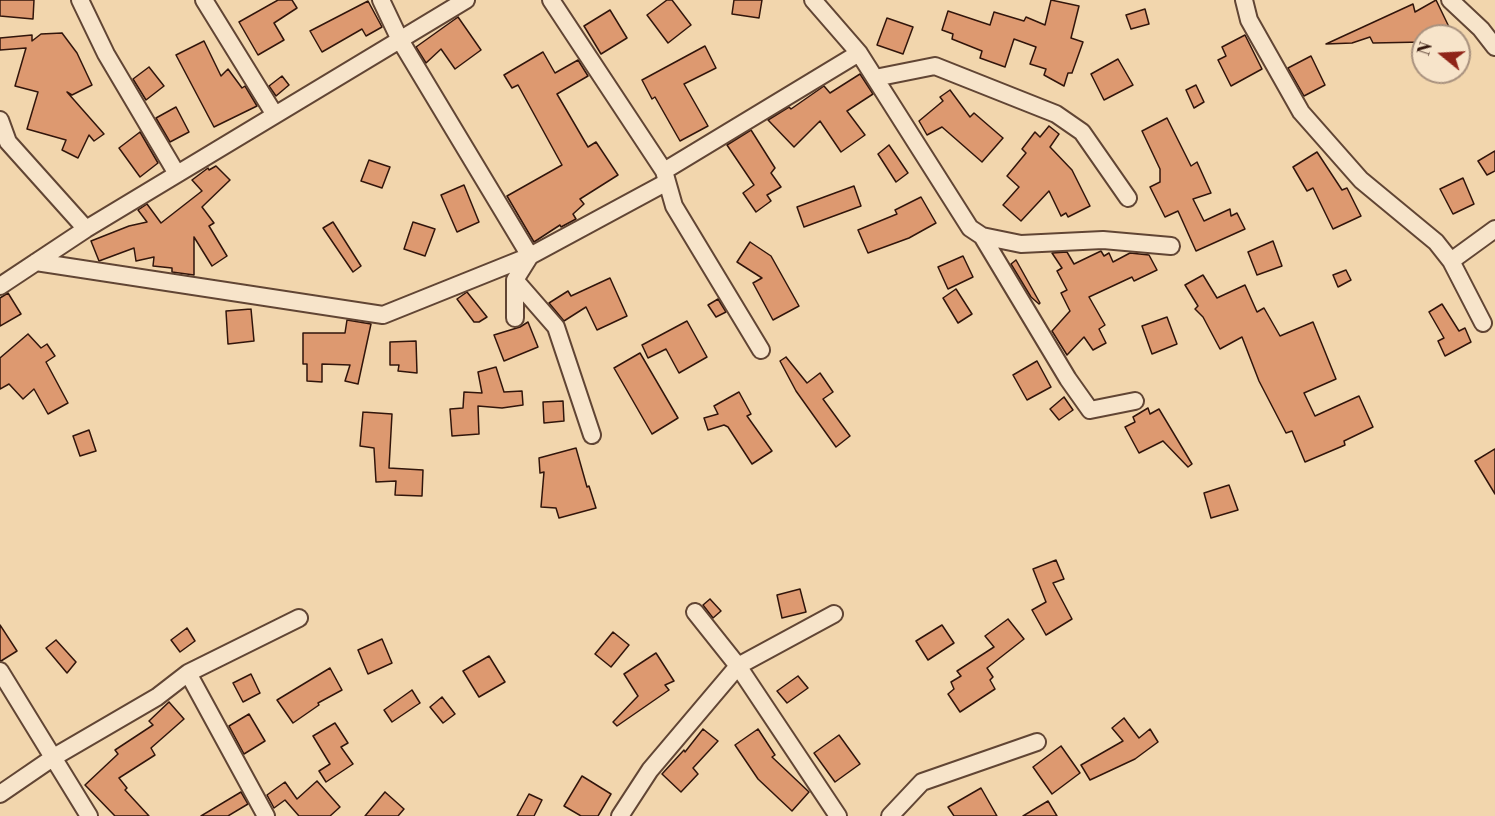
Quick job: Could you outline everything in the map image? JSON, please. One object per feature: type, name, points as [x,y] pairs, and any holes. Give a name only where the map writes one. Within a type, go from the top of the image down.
[{"type":"street","points":[[80,0],[106,54],[177,174]]},
{"type":"street","points":[[204,0],[275,115]]},
{"type":"street","points":[[381,0],[400,40],[530,256]]},
{"type":"street","points":[[0,286],[86,229],[466,0]]},
{"type":"street","points":[[551,0],[666,176],[674,206],[762,350]]},
{"type":"street","points":[[813,0],[859,53],[970,228],[982,236],[1021,244],[1103,240],[1171,246]]},
{"type":"street","points":[[1244,0],[1249,20],[1302,112],[1361,180],[1436,242],[1451,261],[1483,323]]},
{"type":"street","points":[[1450,0],[1495,47]]},
{"type":"street","points":[[36,262],[383,315],[530,256],[666,176],[859,53]]},
{"type":"street","points":[[875,78],[935,66],[1056,114],[1082,132],[1128,198]]},
{"type":"street","points":[[0,120],[8,142],[86,229]]},
{"type":"street","points":[[1451,261],[1495,229]]},
{"type":"street","points":[[982,236],[1090,410],[1136,401]]},
{"type":"street","points":[[515,318],[515,280],[530,256]]},
{"type":"street","points":[[515,280],[556,327],[592,435]]},
{"type":"street","points":[[695,612],[738,666],[838,816]]},
{"type":"street","points":[[620,816],[650,770],[738,666],[834,614]]},
{"type":"street","points":[[0,794],[54,757],[157,697],[188,673],[299,618]]},
{"type":"street","points":[[0,671],[89,816]]},
{"type":"street","points":[[188,673],[266,816]]},
{"type":"street","points":[[890,816],[922,782],[1037,742]]},
{"type":"building","points":[[0,0],[34,0],[33,19],[0,16]]},
{"type":"building","points":[[278,0],[292,0],[297,8],[274,23],[284,40],[258,55],[239,22]]},
{"type":"building","points":[[667,0],[672,0],[691,25],[668,43],[647,15]]},
{"type":"building","points":[[734,0],[762,0],[759,18],[732,14]]},
{"type":"building","points":[[1051,0],[1079,6],[1071,38],[1083,42],[1072,73],[1068,73],[1064,86],[1044,75],[1046,69],[1030,64],[1036,47],[1014,39],[1005,67],[980,58],[982,51],[952,39],[953,34],[942,30],[948,11],[990,25],[994,12],[1024,21],[1026,17],[1045,25]]},
{"type":"building","points":[[1436,0],[1448,24],[1411,24],[1411,42],[1373,43],[1370,37],[1352,43],[1326,44],[1413,4],[1415,12]]},
{"type":"building","points":[[368,1],[382,27],[366,36],[362,29],[322,52],[310,31]]},
{"type":"building","points":[[1145,9],[1149,24],[1131,29],[1126,15]]},
{"type":"building","points":[[610,10],[627,38],[601,54],[584,26]]},
{"type":"building","points":[[458,17],[481,50],[455,69],[441,49],[426,63],[416,47]]},
{"type":"building","points":[[887,18],[913,27],[903,54],[877,45]]},
{"type":"building","points":[[62,33],[77,53],[92,85],[72,95],[67,92],[104,134],[94,141],[89,135],[78,158],[62,150],[66,140],[27,129],[38,92],[15,86],[26,48],[0,50],[0,38],[32,35],[32,41],[41,34]]},
{"type":"building","points":[[1245,35],[1262,69],[1231,86],[1218,60],[1226,56],[1222,47]]},
{"type":"building","points":[[204,41],[221,76],[228,69],[242,88],[245,86],[257,106],[214,127],[176,55]]},
{"type":"building","points":[[705,46],[716,68],[684,84],[708,126],[680,141],[655,97],[652,99],[642,80]]},
{"type":"building","points":[[543,52],[555,73],[578,60],[588,76],[557,94],[588,147],[596,142],[618,175],[580,199],[584,204],[573,214],[576,219],[561,227],[560,225],[534,242],[507,196],[562,165],[518,85],[512,88],[504,75]]},
{"type":"building","points":[[1311,56],[1325,85],[1304,96],[1288,68]]},
{"type":"building","points":[[1118,59],[1133,85],[1104,100],[1091,74]]},
{"type":"building","points":[[149,67],[164,86],[146,100],[133,79]]},
{"type":"building","points":[[860,74],[873,94],[847,111],[865,135],[841,152],[820,121],[794,147],[768,120],[789,107],[791,109],[824,86],[830,93]]},
{"type":"building","points":[[282,76],[289,85],[276,96],[269,86]]},
{"type":"building","points":[[1196,85],[1204,102],[1194,108],[1186,90]]},
{"type":"building","points":[[950,90],[970,117],[974,113],[1003,138],[982,162],[942,127],[927,135],[919,121],[943,101],[940,97]]},
{"type":"building","points":[[176,107],[189,132],[170,142],[156,118]]},
{"type":"building","points":[[1167,118],[1191,166],[1197,162],[1211,193],[1193,199],[1204,221],[1230,209],[1231,216],[1237,213],[1245,229],[1196,251],[1178,211],[1165,217],[1150,187],[1160,182],[1160,169],[1142,131]]},
{"type":"building","points":[[1049,126],[1059,134],[1050,147],[1072,170],[1090,206],[1068,217],[1066,213],[1061,216],[1049,191],[1021,221],[1003,205],[1019,187],[1007,176],[1026,153],[1022,149],[1035,132],[1040,137]]},
{"type":"building","points":[[751,130],[775,168],[771,173],[781,187],[767,195],[771,201],[756,212],[743,193],[754,185],[727,145]]},
{"type":"building","points":[[140,132],[158,163],[140,177],[119,148]]},
{"type":"building","points":[[889,145],[908,173],[896,182],[878,154]]},
{"type":"building","points":[[1495,151],[1495,171],[1487,175],[1478,161]]},
{"type":"building","points":[[1317,152],[1342,190],[1347,188],[1361,216],[1333,229],[1313,188],[1307,191],[1293,167]]},
{"type":"building","points":[[369,160],[390,167],[382,188],[361,181]]},
{"type":"building","points":[[216,166],[230,180],[202,207],[214,223],[209,226],[227,256],[212,266],[194,237],[194,275],[172,272],[172,268],[153,266],[154,257],[136,261],[134,248],[99,261],[91,241],[129,226],[147,222],[138,210],[147,204],[161,223],[202,191],[192,180],[208,168],[209,170]]},
{"type":"building","points":[[1463,178],[1474,204],[1453,214],[1440,189]]},
{"type":"building","points":[[464,185],[479,222],[457,232],[441,195]]},
{"type":"building","points":[[854,186],[861,206],[804,227],[797,207]]},
{"type":"building","points":[[921,197],[936,223],[909,238],[868,253],[858,230],[897,214],[895,210]]},
{"type":"building","points":[[333,222],[361,266],[353,272],[323,228]]},
{"type":"building","points":[[413,222],[435,229],[425,256],[404,249]]},
{"type":"building","points":[[1273,241],[1282,266],[1257,275],[1248,252]]},
{"type":"building","points":[[750,242],[771,256],[799,306],[773,320],[753,283],[762,278],[737,262]]},
{"type":"building","points":[[1101,251],[1104,256],[1109,253],[1113,262],[1130,253],[1149,255],[1157,270],[1134,281],[1132,277],[1089,297],[1105,325],[1099,329],[1106,343],[1093,350],[1084,337],[1067,355],[1052,331],[1070,311],[1061,293],[1067,290],[1057,271],[1062,268],[1052,253],[1067,252],[1074,264]]},
{"type":"building","points":[[963,256],[973,277],[948,289],[938,267]]},
{"type":"building","points":[[1016,260],[1039,304],[1031,297],[1011,264]]},
{"type":"building","points":[[1346,270],[1351,280],[1338,287],[1333,275]]},
{"type":"building","points":[[1203,275],[1217,298],[1245,285],[1257,312],[1264,308],[1280,336],[1313,322],[1336,379],[1304,393],[1315,416],[1359,396],[1373,427],[1344,441],[1345,445],[1305,462],[1292,431],[1286,433],[1259,381],[1242,337],[1220,349],[1203,317],[1195,309],[1198,306],[1185,285]]},
{"type":"building","points":[[610,278],[627,316],[597,330],[586,307],[564,321],[549,303],[568,291],[571,296]]},
{"type":"building","points":[[956,289],[972,314],[958,323],[943,298]]},
{"type":"building","points":[[467,292],[487,317],[479,322],[474,322],[457,299]]},
{"type":"building","points":[[8,293],[21,314],[0,326],[0,298]]},
{"type":"building","points":[[718,299],[726,312],[716,317],[708,305]]},
{"type":"building","points":[[1442,304],[1459,331],[1465,328],[1471,342],[1445,356],[1438,341],[1444,338],[1429,312]]},
{"type":"building","points":[[251,309],[254,341],[228,344],[226,311]]},
{"type":"building","points":[[1167,317],[1177,344],[1152,354],[1142,326]]},
{"type":"building","points":[[347,320],[371,324],[358,384],[345,381],[350,365],[322,364],[322,382],[307,381],[307,364],[303,364],[303,333],[345,333]]},
{"type":"building","points":[[687,321],[707,357],[679,373],[666,349],[648,358],[642,345]]},
{"type":"building","points":[[528,322],[538,347],[504,361],[494,335],[520,327]]},
{"type":"building","points":[[28,334],[41,348],[47,344],[55,356],[46,362],[68,403],[48,414],[34,389],[23,399],[9,384],[0,389],[0,358]]},
{"type":"building","points":[[416,341],[417,373],[398,371],[399,365],[390,365],[390,342]]},
{"type":"building","points":[[640,353],[678,418],[652,434],[614,368]]},
{"type":"building","points":[[786,357],[807,383],[820,373],[833,392],[823,399],[850,436],[836,447],[796,391],[780,361]]},
{"type":"building","points":[[1037,361],[1051,387],[1027,400],[1013,375]]},
{"type":"building","points":[[496,367],[504,392],[522,391],[523,405],[502,408],[478,406],[479,434],[452,436],[450,409],[463,408],[464,392],[482,393],[478,372]]},
{"type":"building","points":[[739,392],[751,414],[747,416],[772,451],[752,464],[728,427],[724,425],[708,430],[704,418],[718,414],[714,406]]},
{"type":"building","points":[[1064,397],[1073,410],[1059,420],[1050,409]]},
{"type":"building","points":[[563,401],[564,421],[544,423],[543,402]]},
{"type":"building","points":[[1148,408],[1150,414],[1159,409],[1192,464],[1188,467],[1163,441],[1139,453],[1125,427],[1135,422],[1133,417]]},
{"type":"building","points":[[363,412],[392,414],[389,468],[423,470],[422,496],[395,495],[396,481],[376,482],[374,448],[360,446]]},
{"type":"building","points":[[89,430],[96,451],[80,456],[73,436]]},
{"type":"building","points":[[576,448],[587,487],[589,486],[596,508],[559,518],[556,508],[541,507],[544,472],[540,473],[539,458]]},
{"type":"building","points":[[1495,449],[1495,494],[1475,461]]},
{"type":"building","points":[[1229,485],[1238,510],[1211,518],[1204,493]]},
{"type":"building","points":[[1056,560],[1064,579],[1053,583],[1072,619],[1046,635],[1032,610],[1046,602],[1033,569]]},
{"type":"building","points":[[800,589],[806,612],[782,618],[777,595]]},
{"type":"building","points":[[710,599],[721,611],[713,618],[703,605]]},
{"type":"building","points":[[1008,619],[1024,639],[987,668],[993,677],[990,680],[995,689],[960,712],[948,694],[954,689],[951,682],[961,676],[957,671],[994,647],[985,636]]},
{"type":"building","points":[[0,625],[17,651],[1,661],[0,661]]},
{"type":"building","points":[[942,625],[954,643],[928,660],[916,641]]},
{"type":"building","points":[[187,628],[195,641],[180,652],[171,640]]},
{"type":"building","points":[[613,632],[629,645],[611,667],[595,654]]},
{"type":"building","points":[[382,639],[392,663],[368,674],[358,650]]},
{"type":"building","points":[[56,640],[76,662],[67,673],[46,648]]},
{"type":"building","points":[[656,653],[674,681],[665,685],[669,690],[617,726],[613,722],[638,696],[624,674]]},
{"type":"building","points":[[489,656],[505,682],[479,697],[463,671]]},
{"type":"building","points":[[330,668],[342,690],[318,703],[319,705],[293,723],[277,700]]},
{"type":"building","points":[[251,674],[260,693],[243,702],[233,683]]},
{"type":"building","points":[[798,676],[808,688],[787,703],[777,691]]},
{"type":"building","points":[[412,690],[420,703],[392,722],[384,710]]},
{"type":"building","points":[[442,697],[455,714],[443,723],[430,707]]},
{"type":"building","points":[[169,702],[184,719],[151,748],[155,755],[119,778],[127,788],[125,790],[149,816],[115,816],[85,785],[118,754],[115,750],[153,725],[149,721]]},
{"type":"building","points":[[249,714],[265,741],[244,754],[229,726]]},
{"type":"building","points":[[1124,718],[1139,738],[1150,729],[1158,742],[1135,759],[1090,780],[1081,765],[1123,741],[1112,728]]},
{"type":"building","points":[[335,723],[348,743],[341,747],[353,764],[326,782],[319,771],[330,764],[313,736]]},
{"type":"building","points":[[703,729],[718,741],[693,768],[698,774],[681,792],[662,774],[684,750],[685,752]]},
{"type":"building","points":[[758,729],[775,755],[772,757],[809,792],[792,811],[758,779],[735,745]]},
{"type":"building","points":[[839,735],[860,764],[835,782],[814,753]]},
{"type":"building","points":[[1061,746],[1080,773],[1052,794],[1033,767]]},
{"type":"building","points":[[582,776],[611,794],[598,816],[581,816],[564,806]]},
{"type":"building","points":[[317,781],[340,807],[330,816],[299,816],[285,800],[274,808],[267,795],[285,782],[297,799]]},
{"type":"building","points":[[981,788],[997,816],[954,816],[948,807]]},
{"type":"building","points":[[241,792],[248,804],[228,816],[201,816]]},
{"type":"building","points":[[385,792],[404,809],[398,816],[365,816]]},
{"type":"building","points":[[529,794],[542,800],[534,816],[517,816]]},
{"type":"building","points":[[1048,801],[1057,816],[1023,816]]}]
